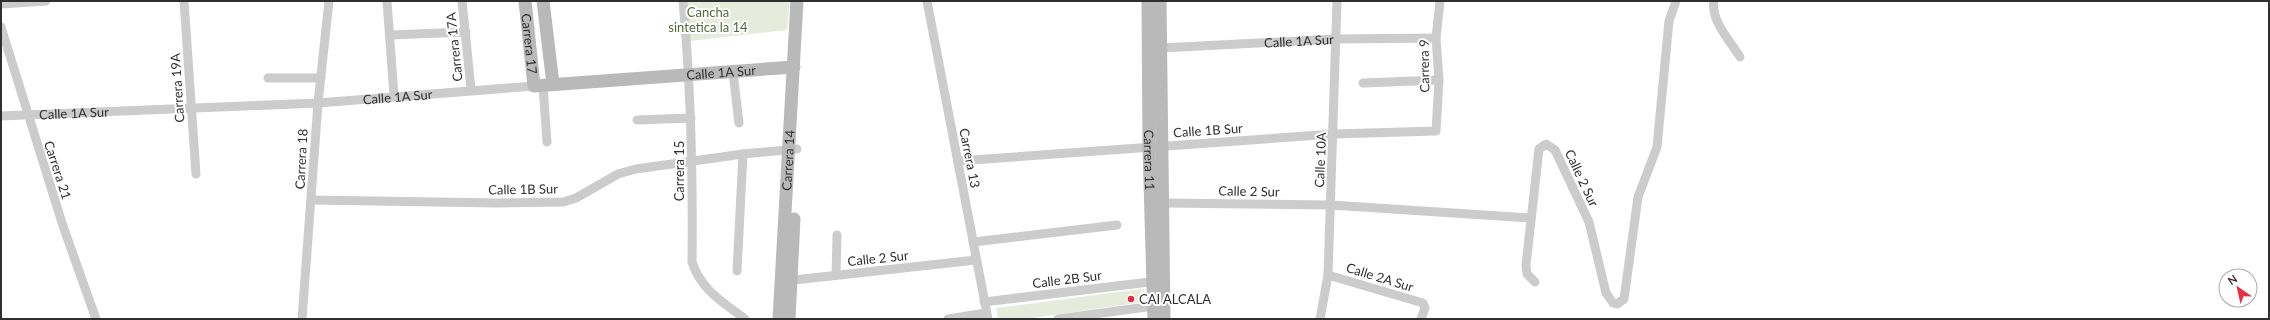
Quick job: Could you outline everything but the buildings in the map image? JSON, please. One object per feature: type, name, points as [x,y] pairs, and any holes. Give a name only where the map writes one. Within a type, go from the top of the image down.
[{"type":"street","points":[[1,4],[46,1]]},
{"type":"street","name":"Carrera 19A","points":[[184,1],[196,174]]},
{"type":"street","name":"Carrera 18","points":[[302,319],[312,200],[318,102],[329,1]]},
{"type":"street","points":[[387,1],[394,96]]},
{"type":"street","name":"Carrera 17A","points":[[462,1],[471,89]]},
{"type":"street","name":"Carrera 17","points":[[525,1],[543,85]]},
{"type":"street","name":"Carrera 17","points":[[543,85],[544,1]]},
{"type":"street","name":"Carrera 15","points":[[683,1],[690,75],[693,160],[692,262],[697,277],[707,289],[745,319]]},
{"type":"street","name":"Carrera 14","points":[[779,319],[786,280],[799,24],[797,1]]},
{"type":"street","name":"Carrera 14","points":[[793,150],[794,67],[799,24],[804,1]]},
{"type":"street","name":"Carrera 13","points":[[928,1],[987,316]]},
{"type":"street","name":"Carrera 11","points":[[1148,1],[1149,148],[1159,281],[1164,319]]},
{"type":"street","name":"Carrera 11","points":[[1154,313],[1159,281],[1164,202],[1160,1]]},
{"type":"street","name":"Calle 10A","points":[[1320,319],[1328,275],[1334,134],[1337,1]]},
{"type":"street","name":"Carrera 9","points":[[1436,131],[1439,80],[1436,38],[1440,1]]},
{"type":"street","name":"Calle 2 Sur","points":[[1164,202],[1331,205],[1530,218],[1533,210],[1539,149],[1546,144],[1555,150],[1589,222],[1606,293],[1613,303],[1618,304],[1624,299],[1638,197],[1657,147],[1669,21],[1676,1]]},
{"type":"street","points":[[1714,1],[1713,7],[1716,18],[1740,57]]},
{"type":"street","name":"Carrera 21","points":[[1,27],[63,226],[96,319]]},
{"type":"street","points":[[390,35],[466,32]]},
{"type":"street","name":"Calle 1A Sur","points":[[1161,48],[1336,38],[1436,38]]},
{"type":"street","name":"Calle 1A Sur","points":[[1,116],[191,109],[318,102],[471,89],[794,67]]},
{"type":"street","points":[[733,72],[739,123]]},
{"type":"street","points":[[268,78],[321,78]]},
{"type":"street","points":[[1363,83],[1439,80]]},
{"type":"street","points":[[543,85],[547,142]]},
{"type":"street","points":[[637,120],[691,118]]},
{"type":"street","name":"Calle 1B Sur","points":[[958,161],[1334,134],[1436,131]]},
{"type":"street","name":"Calle 1B Sur","points":[[312,200],[498,204],[563,202],[576,198],[618,174],[636,169],[742,154],[793,150]]},
{"type":"street","points":[[737,271],[742,154]]},
{"type":"street","points":[[1530,218],[1526,265],[1527,274],[1535,282]]},
{"type":"street","points":[[973,242],[1117,225]]},
{"type":"street","points":[[836,275],[837,235]]},
{"type":"street","name":"Calle 2 Sur","points":[[786,280],[976,260]]},
{"type":"street","name":"Calle 2A Sur","points":[[1328,275],[1423,303],[1425,308],[1420,319]]},
{"type":"street","name":"Carrera 14","points":[[786,280],[789,319]]},
{"type":"street","name":"Calle 2B Sur","points":[[984,302],[1159,281]]},
{"type":"street","points":[[1058,319],[1154,313]]},
{"type":"street","points":[[948,319],[987,316]]},
{"type":"green space","name":"Cancha sintetica la 14","points":[[687,1],[790,1],[787,30],[690,41]]},
{"type":"green space","points":[[1141,289],[1143,302],[1025,319],[998,319],[996,308]]},
{"type":"place","name":"CAI ALCALA","points":[[1131,299]]}]
